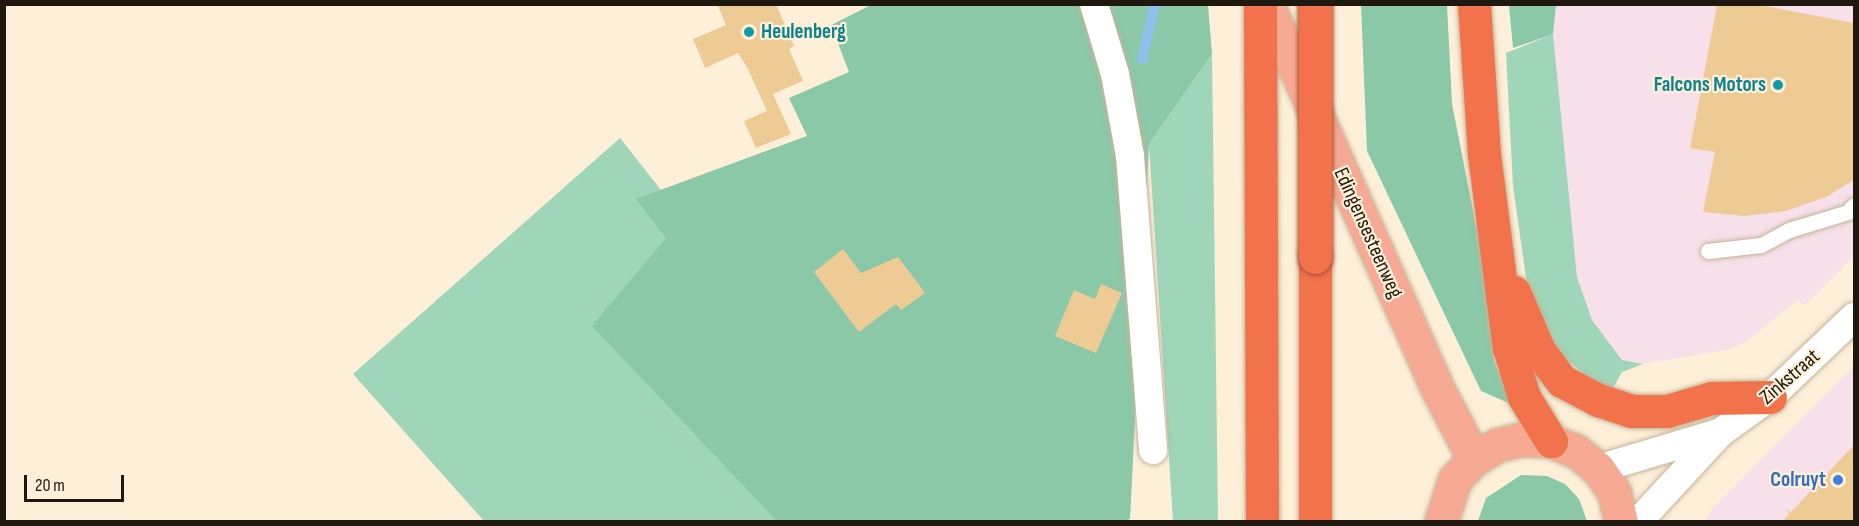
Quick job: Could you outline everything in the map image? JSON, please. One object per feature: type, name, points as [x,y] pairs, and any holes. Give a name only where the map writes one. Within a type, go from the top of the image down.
[{"type":"highway","points":[[1260,4],[1262,522]]},
{"type":"highway","points":[[1315,4],[1315,522]]},
{"type":"highway","points":[[1474,4],[1484,154],[1500,260],[1509,348],[1524,397],[1551,441]]},
{"type":"highway","points":[[1500,260],[1539,351],[1562,381],[1598,400],[1631,411],[1667,411],[1712,398],[1770,397]]},
{"type":"main road","name":"Edingensesteenweg","points":[[1267,4],[1435,384],[1474,459]]},
{"type":"main road","points":[[1441,522],[1455,479],[1474,459],[1497,445],[1524,439],[1551,441],[1576,451],[1598,469],[1614,492],[1621,522]]},
{"type":"street","points":[[1094,4],[1115,74],[1130,156],[1153,450]]},
{"type":"street","name":"Zinkstraat","points":[[1638,522],[1721,432],[1770,397],[1854,317]]},
{"type":"street","name":"Zinkstraat","points":[[1598,469],[1721,432]]},
{"type":"lane","points":[[1708,251],[1761,245],[1789,230],[1852,212]]},
{"type":"shaded area","points":[[1556,5],[1854,5],[1854,256],[1804,306],[1798,299],[1746,342],[1727,350],[1643,364],[1622,360],[1592,320],[1577,277],[1553,34]]},
{"type":"shaded area","points":[[1854,366],[1854,521],[1704,522],[1712,509]]},
{"type":"green space","points":[[871,5],[1208,5],[1212,54],[1149,144],[1130,519],[1125,521],[777,521],[592,326],[666,238],[636,199],[807,136],[789,98],[849,72],[831,25]]},
{"type":"green space","points":[[1361,5],[1447,5],[1452,104],[1486,276],[1494,360],[1511,404],[1481,391],[1367,151]]},
{"type":"green space","points":[[1509,5],[1556,5],[1553,34],[1513,48]]},
{"type":"green space","points":[[1553,34],[1577,277],[1592,320],[1622,360],[1643,364],[1622,372],[1612,390],[1593,381],[1557,352],[1526,278],[1513,186],[1506,53]]},
{"type":"green space","points":[[1212,54],[1218,521],[1173,521],[1149,144]]},
{"type":"green space","points":[[620,138],[698,237],[803,521],[484,521],[353,374]]},
{"type":"green space","points":[[1521,475],[1547,476],[1565,484],[1579,499],[1587,521],[1478,521],[1486,498]]},
{"type":"building","points":[[717,4],[776,4],[794,46],[789,49],[803,81],[773,94],[791,134],[756,148],[744,121],[767,111],[747,67],[738,53],[705,68],[693,39],[726,25]]},
{"type":"building","name":"Falcons Motors","points":[[1717,5],[1760,5],[1854,23],[1854,180],[1826,197],[1786,211],[1744,216],[1703,212],[1715,152],[1690,148]]},
{"type":"building","points":[[843,249],[861,273],[898,257],[925,293],[901,310],[896,304],[859,332],[814,272]]},
{"type":"building","points":[[1101,284],[1122,293],[1096,353],[1055,336],[1074,290],[1095,299]]},
{"type":"building","name":"Colruyt","points":[[1854,445],[1854,522],[1782,522],[1789,514],[1786,509],[1791,512]]},
{"type":"waterway","points":[[1142,59],[1155,4]]},
{"type":"place","name":"Heulenberg","points":[[749,32]]},
{"type":"place","name":"Falcons Motors","points":[[1778,85]]},
{"type":"place","name":"Colruyt","points":[[1838,480]]}]
